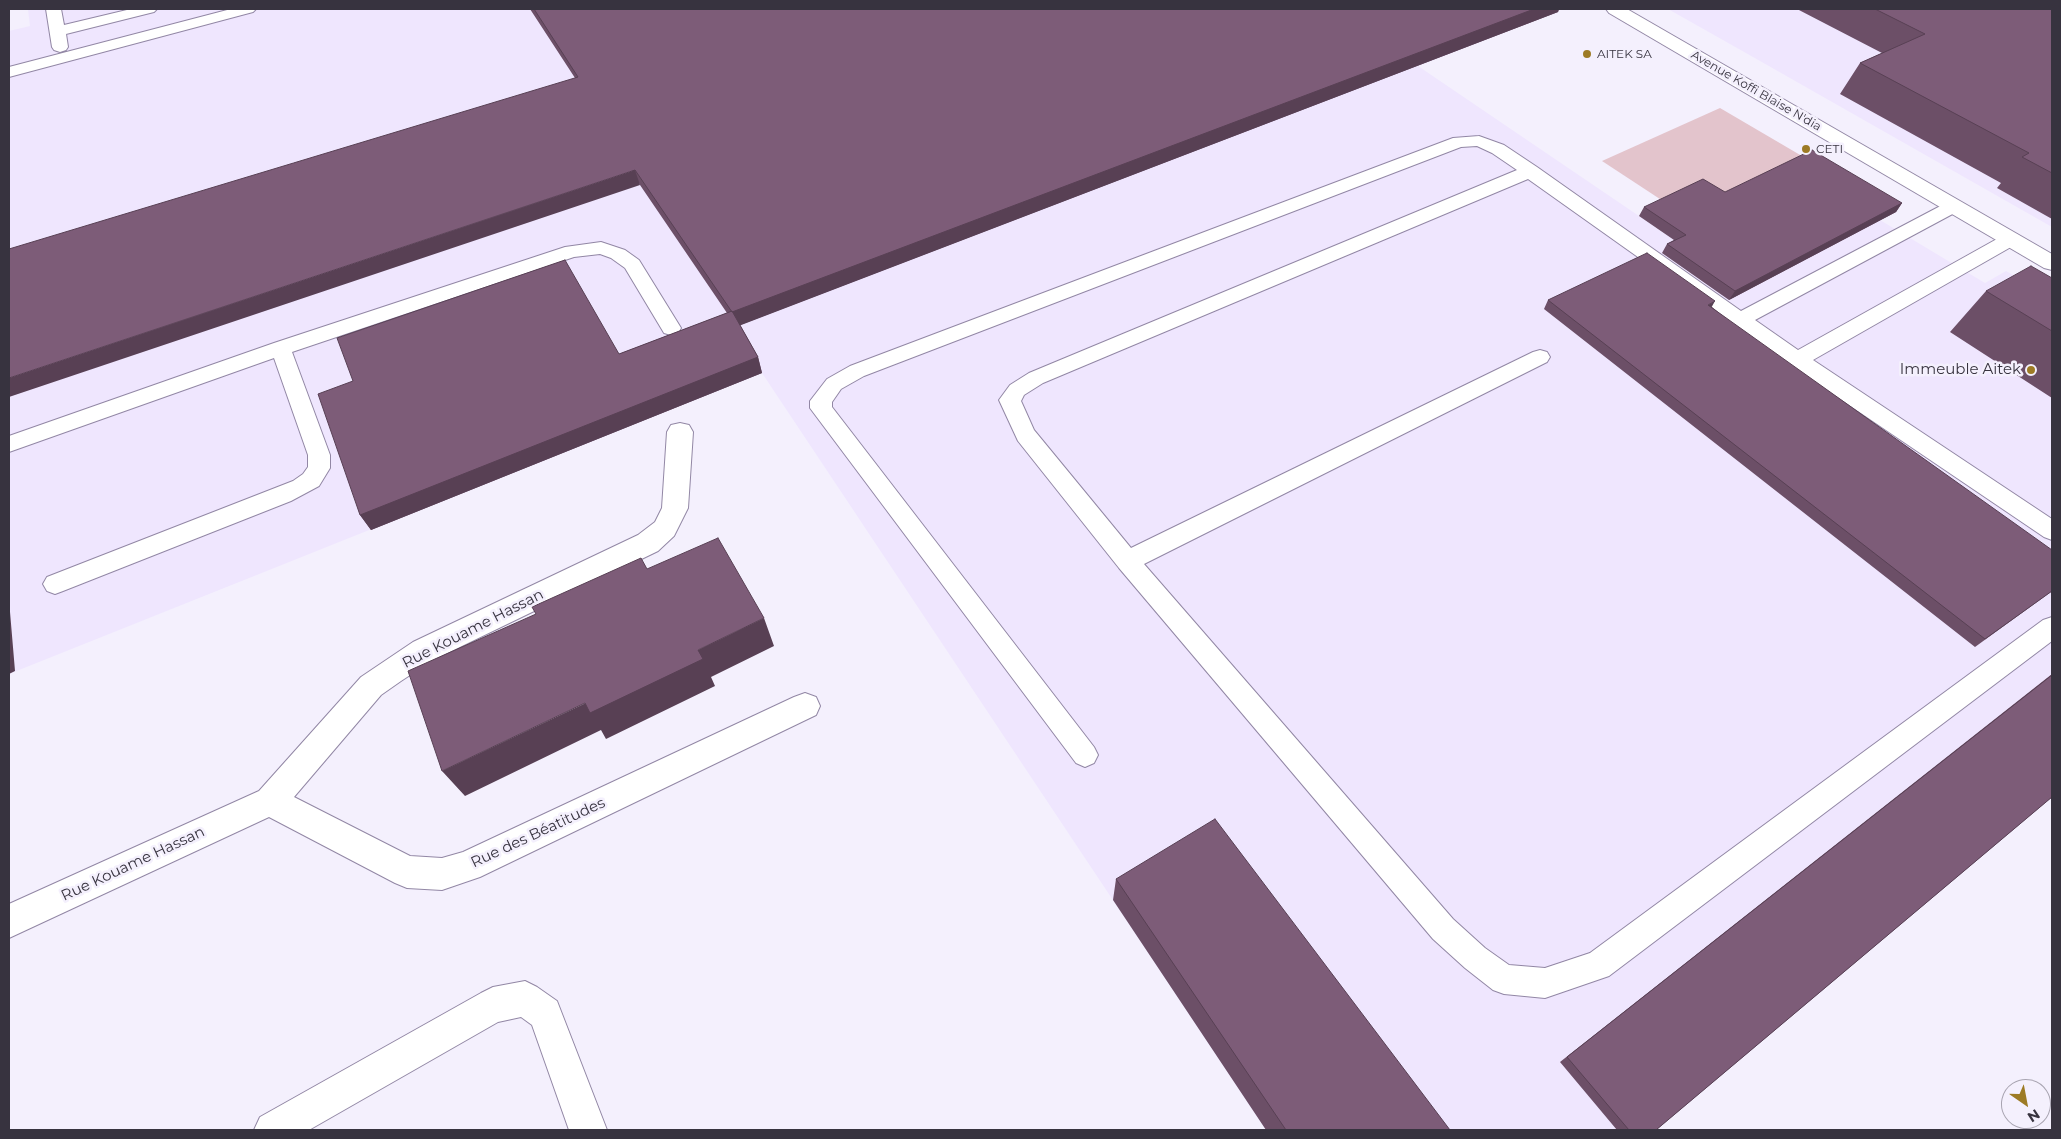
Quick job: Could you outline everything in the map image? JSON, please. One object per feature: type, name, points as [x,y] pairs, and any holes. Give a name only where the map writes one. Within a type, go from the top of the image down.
[{"type":"street","name":"Avenue Koffi Blaise N'dia","points":[[1616,9],[2052,263]]},
{"type":"street","name":"Rue Kouame Hassan","points":[[9,921],[270,801],[371,686],[391,672],[423,651],[648,543],[665,529],[675,508],[680,432]]},
{"type":"street","name":"Rue des Béatitudes","points":[[270,801],[407,872],[442,874],[468,866],[805,706]]},
{"type":"street","points":[[272,1130],[493,1005],[525,999],[545,1013],[588,1130]]},
{"type":"lane","points":[[54,9],[59,31],[61,58]]},
{"type":"lane","points":[[59,31],[149,9]]},
{"type":"lane","points":[[9,72],[248,9]]},
{"type":"lane","points":[[1085,755],[821,408],[821,401],[834,384],[857,371],[1459,142],[1479,141],[1498,150],[1796,360],[2052,531]]},
{"type":"lane","points":[[1530,171],[1036,378],[1017,390],[1010,400],[1026,435],[1127,561],[1444,929],[1475,958],[1504,979],[1545,983],[1598,965],[2052,627]]},
{"type":"lane","points":[[1739,320],[1954,206]]},
{"type":"lane","points":[[1796,360],[2011,239]]},
{"type":"lane","points":[[9,444],[281,348],[572,251],[601,248],[618,254],[632,264],[671,328]]},
{"type":"lane","points":[[55,584],[283,495],[302,487],[311,480],[319,468],[318,455],[281,348]]},
{"type":"lane","points":[[1127,561],[1540,357]]},
{"type":"shaded area","points":[[28,9],[1551,9],[1557,12],[1418,66],[1748,290],[1880,220],[1985,283],[2006,271],[2052,298],[2052,795],[1651,1130],[1266,1130],[762,373],[9,674],[9,31],[30,26]]},
{"type":"shaded area","points":[[1668,9],[2052,9],[2052,227],[1753,57]]},
{"type":"shaded area","points":[[1720,108],[1807,159],[1814,213],[1666,203],[1602,161]]},
{"type":"building","points":[[534,9],[1534,9],[732,312],[635,170],[9,378],[9,249],[578,77]]},
{"type":"building","points":[[1875,9],[2052,9],[2052,173],[2022,157],[2029,153],[1860,63],[1925,34]]},
{"type":"building","points":[[1812,150],[1902,203],[1735,291],[1667,244],[1686,235],[1644,207],[1703,179],[1725,192]]},
{"type":"building","points":[[1647,253],[1715,301],[1708,305],[2052,550],[2052,591],[1985,639],[1548,300]]},
{"type":"building","points":[[565,260],[619,354],[732,311],[758,357],[360,515],[318,394],[353,381],[337,338]]},
{"type":"building","points":[[2031,266],[2052,278],[2052,331],[1986,291]]},
{"type":"building","points":[[718,538],[764,618],[698,650],[703,659],[590,713],[585,703],[442,771],[408,671],[536,614],[532,607],[641,558],[647,569]]},
{"type":"building","points":[[2052,675],[2052,797],[1656,1130],[1629,1130],[1567,1057]]},
{"type":"building","points":[[1215,819],[1450,1130],[1286,1130],[1116,879]]},
{"type":"place","name":"AITEK SA","points":[[1587,54]]},
{"type":"place","name":"CETI","points":[[1806,149]]},
{"type":"place","name":"Immeuble Aitek","points":[[2031,370]]}]
